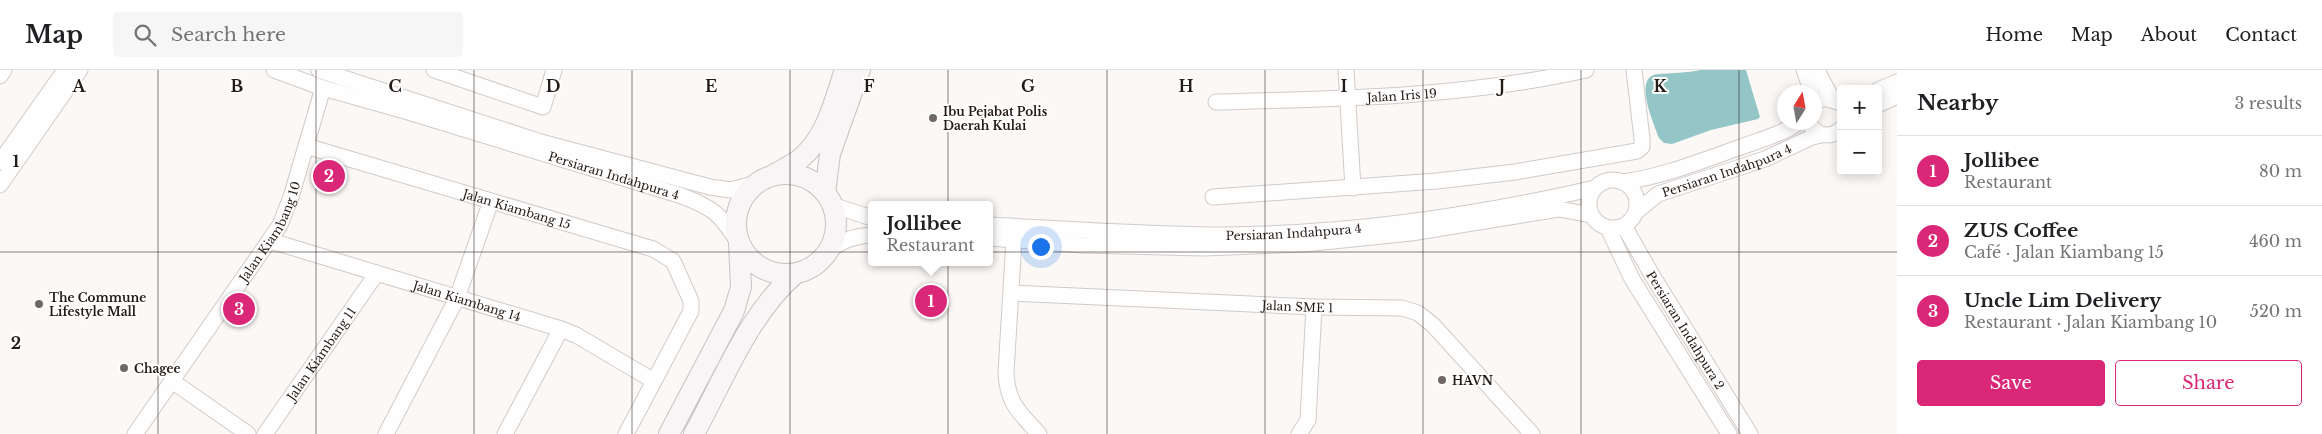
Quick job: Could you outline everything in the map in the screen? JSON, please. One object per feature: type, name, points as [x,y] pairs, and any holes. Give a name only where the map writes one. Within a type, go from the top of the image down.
[{"type":"main road","points":[[669,434],[734,311],[741,287],[740,243],[736,226],[738,210],[745,195],[763,180],[799,160],[812,148],[824,130],[845,70]]},
{"type":"main road","points":[[740,243],[749,258],[762,268],[778,274],[796,273],[813,266],[826,253],[834,238],[836,222],[829,199],[830,154],[860,70]]},
{"type":"main road","points":[[763,180],[784,174],[800,176],[814,183],[829,199]]},
{"type":"main road","points":[[694,434],[757,317],[773,296],[796,273]]},
{"type":"street","points":[[0,76],[4,70]]},
{"type":"street","points":[[0,162],[64,70]]},
{"type":"street","points":[[0,185],[80,70]]},
{"type":"street","name":"Persiaran Indahpura 4","points":[[274,70],[323,88],[405,111],[695,201],[718,213],[740,243]]},
{"type":"street","points":[[434,70],[543,107],[554,70]]},
{"type":"street","points":[[1346,70],[1354,188]]},
{"type":"street","name":"Jalan Iris 19","points":[[1216,102],[1347,99],[1488,86],[1553,77],[1586,70]]},
{"type":"street","points":[[1213,196],[1354,188],[1515,172],[1637,151],[1642,147],[1642,139],[1634,70]]},
{"type":"street","points":[[1804,70],[1809,85]]},
{"type":"street","points":[[1817,70],[1837,101]]},
{"type":"street","name":"Persiaran Indahpura 4","points":[[322,71],[541,142],[710,187],[730,190],[763,180]]},
{"type":"street","points":[[1882,88],[1897,82]]},
{"type":"street","name":"Jalan Kiambang 10","points":[[135,434],[280,226],[291,197],[323,88]]},
{"type":"street","points":[[1882,103],[1897,96]]},
{"type":"street","points":[[1822,99],[1837,101]]},
{"type":"street","name":"Persiaran Indahpura 4","points":[[1622,182],[1642,180],[1719,155],[1785,130]]},
{"type":"street","points":[[1813,130],[1822,135]]},
{"type":"street","name":"Persiaran Indahpura 4","points":[[1636,212],[1658,194],[1765,159],[1812,137],[1832,135],[1840,130]]},
{"type":"street","name":"Jalan Kiambang 15","points":[[306,146],[664,254],[673,261],[691,302],[690,311],[654,381]]},
{"type":"street","points":[[1608,181],[1622,182],[1635,194],[1636,212],[1624,226],[1608,228],[1595,221],[1591,215],[1589,201],[1595,188],[1608,181]]},
{"type":"street","name":"Persiaran Indahpura 4","points":[[993,225],[1184,235],[1298,232],[1407,222],[1510,206],[1595,188]]},
{"type":"street","points":[[829,199],[868,216]]},
{"type":"street","points":[[386,434],[457,298],[492,201]]},
{"type":"street","name":"Persiaran Indahpura 4","points":[[993,238],[1184,248],[1295,244],[1411,232],[1559,209],[1591,215]]},
{"type":"street","name":"Persiaran Indahpura 2","points":[[1624,226],[1750,434]]},
{"type":"street","name":"Persiaran Indahpura 2","points":[[1608,228],[1632,279],[1729,434]]},
{"type":"street","points":[[826,253],[838,243],[848,239],[868,236]]},
{"type":"street","points":[[1014,240],[1006,372],[1007,391],[1014,406],[1040,434]]},
{"type":"street","name":"Jalan Kiambang 14","points":[[271,241],[561,329],[576,335],[654,381]]},
{"type":"street","name":"Jalan Kiambang 11","points":[[265,434],[377,273]]},
{"type":"street","name":"Jalan SME 1","points":[[1012,293],[1314,307],[1402,308],[1418,313],[1433,325],[1532,434]]},
{"type":"street","points":[[1299,434],[1308,420],[1314,307]]},
{"type":"street","points":[[505,434],[561,329]]},
{"type":"street","points":[[172,381],[248,434]]},
{"type":"street","points":[[626,434],[654,381]]},
{"type":"water","points":[[1701,70],[1746,70],[1760,117],[1711,130],[1672,144],[1664,143],[1659,138],[1650,112],[1646,83],[1650,77],[1658,74]]},
{"type":"place","name":"Ibu Pejabat Polis Daerah Kulai","points":[[933,118]]},
{"type":"place","name":"ZUS Coffee","points":[[329,176]]},
{"type":"place","name":"Jollibee","points":[[931,301]]},
{"type":"place","name":"The Commune Lifestyle Mall","points":[[39,304]]},
{"type":"place","name":"Uncle Lim Delivery","points":[[239,309]]},
{"type":"place","name":"Chagee","points":[[124,368]]},
{"type":"place","name":"HAVN","points":[[1442,380]]}]
